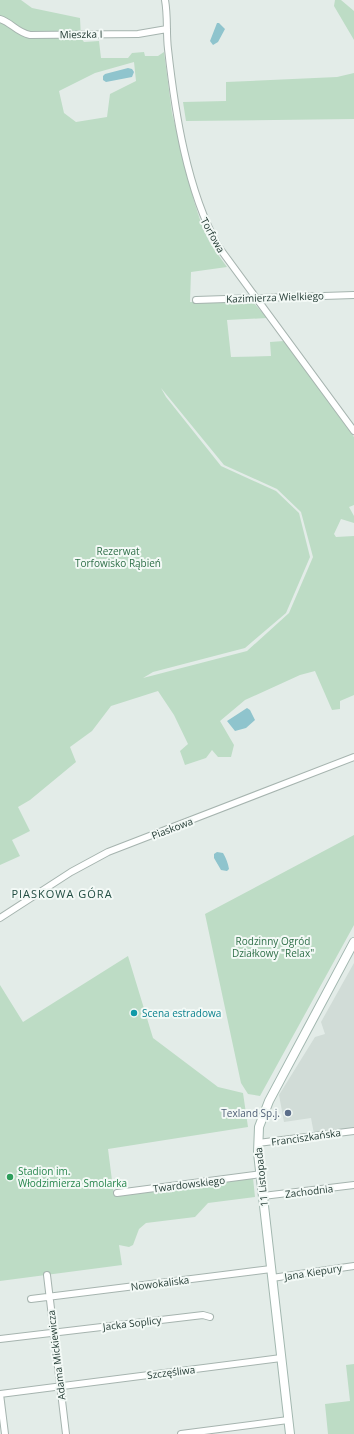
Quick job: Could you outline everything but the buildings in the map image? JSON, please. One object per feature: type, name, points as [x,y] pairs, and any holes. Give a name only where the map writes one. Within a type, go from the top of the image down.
[{"type":"street","name":"Torfowa","points":[[165,0],[168,48],[178,112],[191,178],[201,212],[218,246],[354,431]]},
{"type":"street","name":"Mieszka I","points":[[0,19],[4,20],[20,33],[30,35],[138,34],[167,29]]},
{"type":"street","name":"Kazimierza Wielkiego","points":[[196,300],[354,295]]},
{"type":"street","name":"Piaskowa","points":[[0,918],[65,875],[108,852],[354,757]]},
{"type":"street","name":"11 Listopada","points":[[290,1434],[263,1196],[258,1143],[259,1127],[268,1101],[354,942]]},
{"type":"street","name":"Franciszkańska","points":[[258,1143],[354,1131]]},
{"type":"street","name":"Twardowskiego","points":[[117,1193],[261,1174]]},
{"type":"street","name":"Zachodnia","points":[[263,1196],[354,1185]]},
{"type":"street","name":"Jana Kiepury","points":[[272,1278],[354,1266]]},
{"type":"street","name":"Nowokaliska","points":[[31,1299],[271,1269]]},
{"type":"street","name":"Adama Mickiewicza","points":[[47,1275],[66,1434]]},
{"type":"street","name":"Jacka Soplicy","points":[[0,1339],[203,1315],[210,1317]]},
{"type":"street","name":"Szczęśliwa","points":[[0,1394],[281,1358]]},
{"type":"street","points":[[0,1394],[5,1434]]},
{"type":"street","points":[[181,1434],[288,1420]]},
{"type":"shaded area","points":[[354,963],[354,1128],[314,1134],[311,1118],[284,1122],[279,1095],[315,1037],[325,1034],[321,1022]]},
{"type":"green space","name":"Rezerwat Torfowisko Rąbień","points":[[0,0],[21,0],[32,8],[80,18],[81,38],[84,42],[99,41],[101,58],[128,58],[132,53],[144,52],[145,56],[158,56],[164,52],[172,113],[194,201],[203,229],[211,245],[227,267],[191,272],[190,302],[252,301],[267,318],[227,320],[231,357],[271,356],[270,342],[284,341],[354,437],[354,505],[349,507],[354,516],[354,523],[341,519],[334,534],[336,537],[354,536],[354,695],[340,701],[340,709],[332,710],[315,671],[300,675],[245,700],[220,721],[234,745],[231,757],[218,757],[212,750],[206,758],[185,765],[180,751],[188,744],[174,715],[158,691],[111,706],[92,731],[70,747],[76,762],[30,800],[18,807],[30,831],[12,840],[20,856],[0,865]],"holes":[[[134,62],[136,81],[110,94],[107,117],[76,122],[64,113],[59,91],[95,73]],[[161,388],[224,465],[277,489],[301,512],[313,557],[289,613],[247,651],[143,678],[153,672],[245,648],[286,613],[310,557],[299,513],[276,491],[221,466],[166,397]]]},
{"type":"green space","points":[[335,0],[341,0],[354,11],[354,40],[334,6]]},
{"type":"green space","points":[[354,73],[354,119],[186,121],[183,102],[226,101],[226,82],[337,77]]},
{"type":"green space","name":"Rodzinny Ogród Działkowy \"Relax\"","points":[[354,835],[354,925],[260,1096],[248,1094],[241,1083],[205,914]]},
{"type":"green space","points":[[128,956],[153,1038],[218,1087],[243,1093],[248,1127],[108,1149],[114,1196],[253,1178],[255,1197],[208,1203],[195,1217],[146,1223],[139,1229],[133,1245],[129,1247],[119,1245],[122,1265],[0,1281],[0,985],[23,1022]]},
{"type":"green space","points":[[354,1364],[354,1434],[328,1434],[325,1404],[350,1401],[346,1365]]},
{"type":"water","points":[[217,23],[225,29],[218,42],[213,45],[210,41]]},
{"type":"water","points":[[128,68],[132,69],[134,72],[132,77],[106,82],[103,80],[103,76],[105,74]]},
{"type":"water","points":[[247,708],[250,710],[255,720],[246,728],[235,731],[227,721]]},
{"type":"water","points":[[217,852],[223,853],[229,869],[227,871],[221,870],[214,858],[214,854]]},
{"type":"place","name":"Scena estradowa","points":[[134,1013]]},
{"type":"place","name":"Texland Sp.j.","points":[[288,1113]]},
{"type":"place","name":"Stadion im. Włodzimierza Smolarka","points":[[10,1177]]},
{"type":"district","name":"PIASKOWA GÓRA","points":[[62,894]]}]
